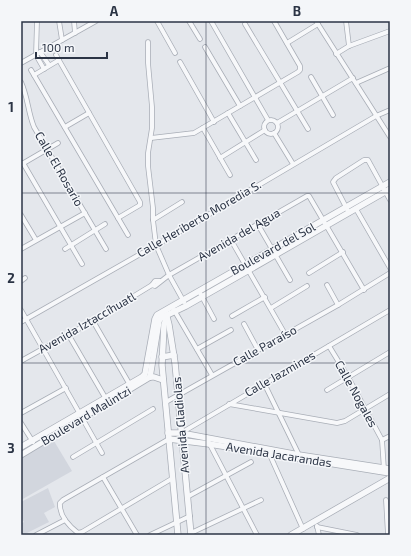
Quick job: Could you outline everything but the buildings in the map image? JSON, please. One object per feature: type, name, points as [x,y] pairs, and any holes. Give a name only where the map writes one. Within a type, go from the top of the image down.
[{"type":"street","points":[[37,21],[36,55],[44,69]]},
{"type":"street","points":[[60,21],[62,40]]},
{"type":"street","points":[[74,21],[75,33]]},
{"type":"street","points":[[21,64],[96,21]]},
{"type":"street","points":[[157,21],[176,53]]},
{"type":"street","points":[[190,21],[200,39]]},
{"type":"street","points":[[212,21],[268,120]]},
{"type":"street","points":[[151,138],[190,134],[228,114],[300,70],[300,66],[274,21]]},
{"type":"street","points":[[346,21],[349,46]]},
{"type":"street","points":[[287,43],[317,23],[390,137]]},
{"type":"street","points":[[245,24],[308,129]]},
{"type":"street","points":[[336,54],[349,46],[390,31]]},
{"type":"street","points":[[148,42],[148,63],[152,107],[148,166],[156,245],[169,275],[184,303]]},
{"type":"street","points":[[205,47],[240,106]]},
{"type":"street","points":[[36,50],[41,52],[49,66]]},
{"type":"street","points":[[56,55],[140,202],[140,205],[118,218]]},
{"type":"street","points":[[34,75],[59,60]]},
{"type":"street","points":[[180,62],[214,122]]},
{"type":"street","points":[[274,133],[278,127],[278,123],[322,96],[354,80],[390,68]]},
{"type":"street","points":[[31,70],[128,235]]},
{"type":"street","points":[[311,76],[333,114]]},
{"type":"street","name":"Calle El Rosario","points":[[21,82],[28,101],[32,122],[106,249]]},
{"type":"street","name":"Calle Heriberto Moredia S.","points":[[21,322],[376,116],[390,110]]},
{"type":"street","points":[[65,127],[90,113]]},
{"type":"street","points":[[228,114],[256,160]]},
{"type":"street","points":[[268,120],[274,120],[278,123]]},
{"type":"street","points":[[265,130],[264,126],[268,120]]},
{"type":"street","points":[[203,128],[230,175]]},
{"type":"street","points":[[220,158],[265,130]]},
{"type":"street","points":[[265,130],[268,133],[274,133]]},
{"type":"street","points":[[274,133],[293,164]]},
{"type":"street","points":[[58,143],[22,164],[82,264]]},
{"type":"street","points":[[350,213],[333,182],[336,178],[364,160],[368,160],[386,189],[390,200]]},
{"type":"street","name":"Boulevard del Sol","points":[[131,387],[145,374],[156,317],[184,303],[198,291],[223,281],[326,223],[350,213],[386,189],[390,182]]},
{"type":"street","name":"Boulevard del Sol","points":[[326,223],[346,207],[386,189]]},
{"type":"street","name":"Avenida del Agua","points":[[169,275],[306,196],[309,196],[326,223]]},
{"type":"street","points":[[153,220],[182,202]]},
{"type":"street","points":[[356,209],[390,268]]},
{"type":"street","points":[[21,249],[85,213]]},
{"type":"street","points":[[21,215],[36,240]]},
{"type":"street","points":[[257,223],[290,280]]},
{"type":"street","points":[[326,223],[364,290]]},
{"type":"street","points":[[65,250],[105,224]]},
{"type":"street","points":[[231,240],[285,334]]},
{"type":"street","points":[[309,273],[343,252]]},
{"type":"street","name":"Calle Paraíso","points":[[166,402],[338,305],[390,273]]},
{"type":"street","name":"Avenida Iztaccíhuatl","points":[[21,361],[93,321],[152,285],[155,286],[169,275]]},
{"type":"street","name":"Boulevard del Sol","points":[[184,303],[202,297],[223,281]]},
{"type":"street","points":[[327,285],[338,305]]},
{"type":"street","points":[[271,308],[307,286]]},
{"type":"street","points":[[198,291],[214,319]]},
{"type":"street","points":[[232,316],[264,297]]},
{"type":"street","points":[[174,309],[212,375]]},
{"type":"street","points":[[21,310],[82,415],[102,453]]},
{"type":"street","name":"Calle Jazmines","points":[[181,433],[390,310]]},
{"type":"street","points":[[163,380],[158,378],[150,378],[159,321],[165,313]]},
{"type":"street","name":"Avenida Gladiolas","points":[[165,313],[169,324],[174,355],[191,534]]},
{"type":"street","name":"Avenida Gladiolas","points":[[165,313],[162,357],[163,380],[178,535]]},
{"type":"street","points":[[93,321],[131,387]]},
{"type":"street","points":[[244,324],[258,350]]},
{"type":"street","points":[[197,349],[231,330]]},
{"type":"street","points":[[68,334],[107,400]]},
{"type":"street","name":"Calle Nogales","points":[[329,346],[348,377],[382,440],[386,471]]},
{"type":"street","points":[[327,390],[390,352]]},
{"type":"street","points":[[162,357],[174,355]]},
{"type":"street","name":"Boulevard Malintzi","points":[[21,455],[107,400],[150,378]]},
{"type":"street","points":[[264,383],[300,457]]},
{"type":"street","points":[[21,413],[66,388]]},
{"type":"street","points":[[229,404],[337,423],[345,421],[390,394]]},
{"type":"street","points":[[73,457],[153,409]]},
{"type":"street","name":"Boulevard Malintzi","points":[[21,447],[82,415]]},
{"type":"street","points":[[21,423],[35,446]]},
{"type":"street","points":[[173,478],[122,509],[78,533],[65,520],[59,506],[60,503],[168,436],[181,433]]},
{"type":"street","name":"Avenida Jacarandas","points":[[181,433],[300,457],[386,471],[390,469]]},
{"type":"street","name":"Avenida Jacarandas","points":[[168,436],[182,440],[268,451]]},
{"type":"street","points":[[382,440],[390,436]]},
{"type":"street","points":[[206,437],[257,535]]},
{"type":"street","points":[[268,451],[303,529]]},
{"type":"street","points":[[188,497],[251,462]]},
{"type":"street","points":[[103,477],[137,535]]},
{"type":"street","points":[[291,535],[317,524],[390,478]]},
{"type":"street","points":[[191,534],[261,500]]},
{"type":"street","points":[[386,500],[388,535]]},
{"type":"street","points":[[150,535],[190,516]]},
{"type":"street","points":[[36,535],[65,520]]},
{"type":"street","points":[[317,524],[319,535]]},
{"type":"street","points":[[317,524],[357,535]]},
{"type":"shaded area","points":[[51,436],[72,471],[21,500],[21,454]]},
{"type":"shaded area","points":[[48,488],[55,507],[44,513],[49,522],[23,535],[21,531],[21,524],[24,522],[21,517],[21,502]]}]
